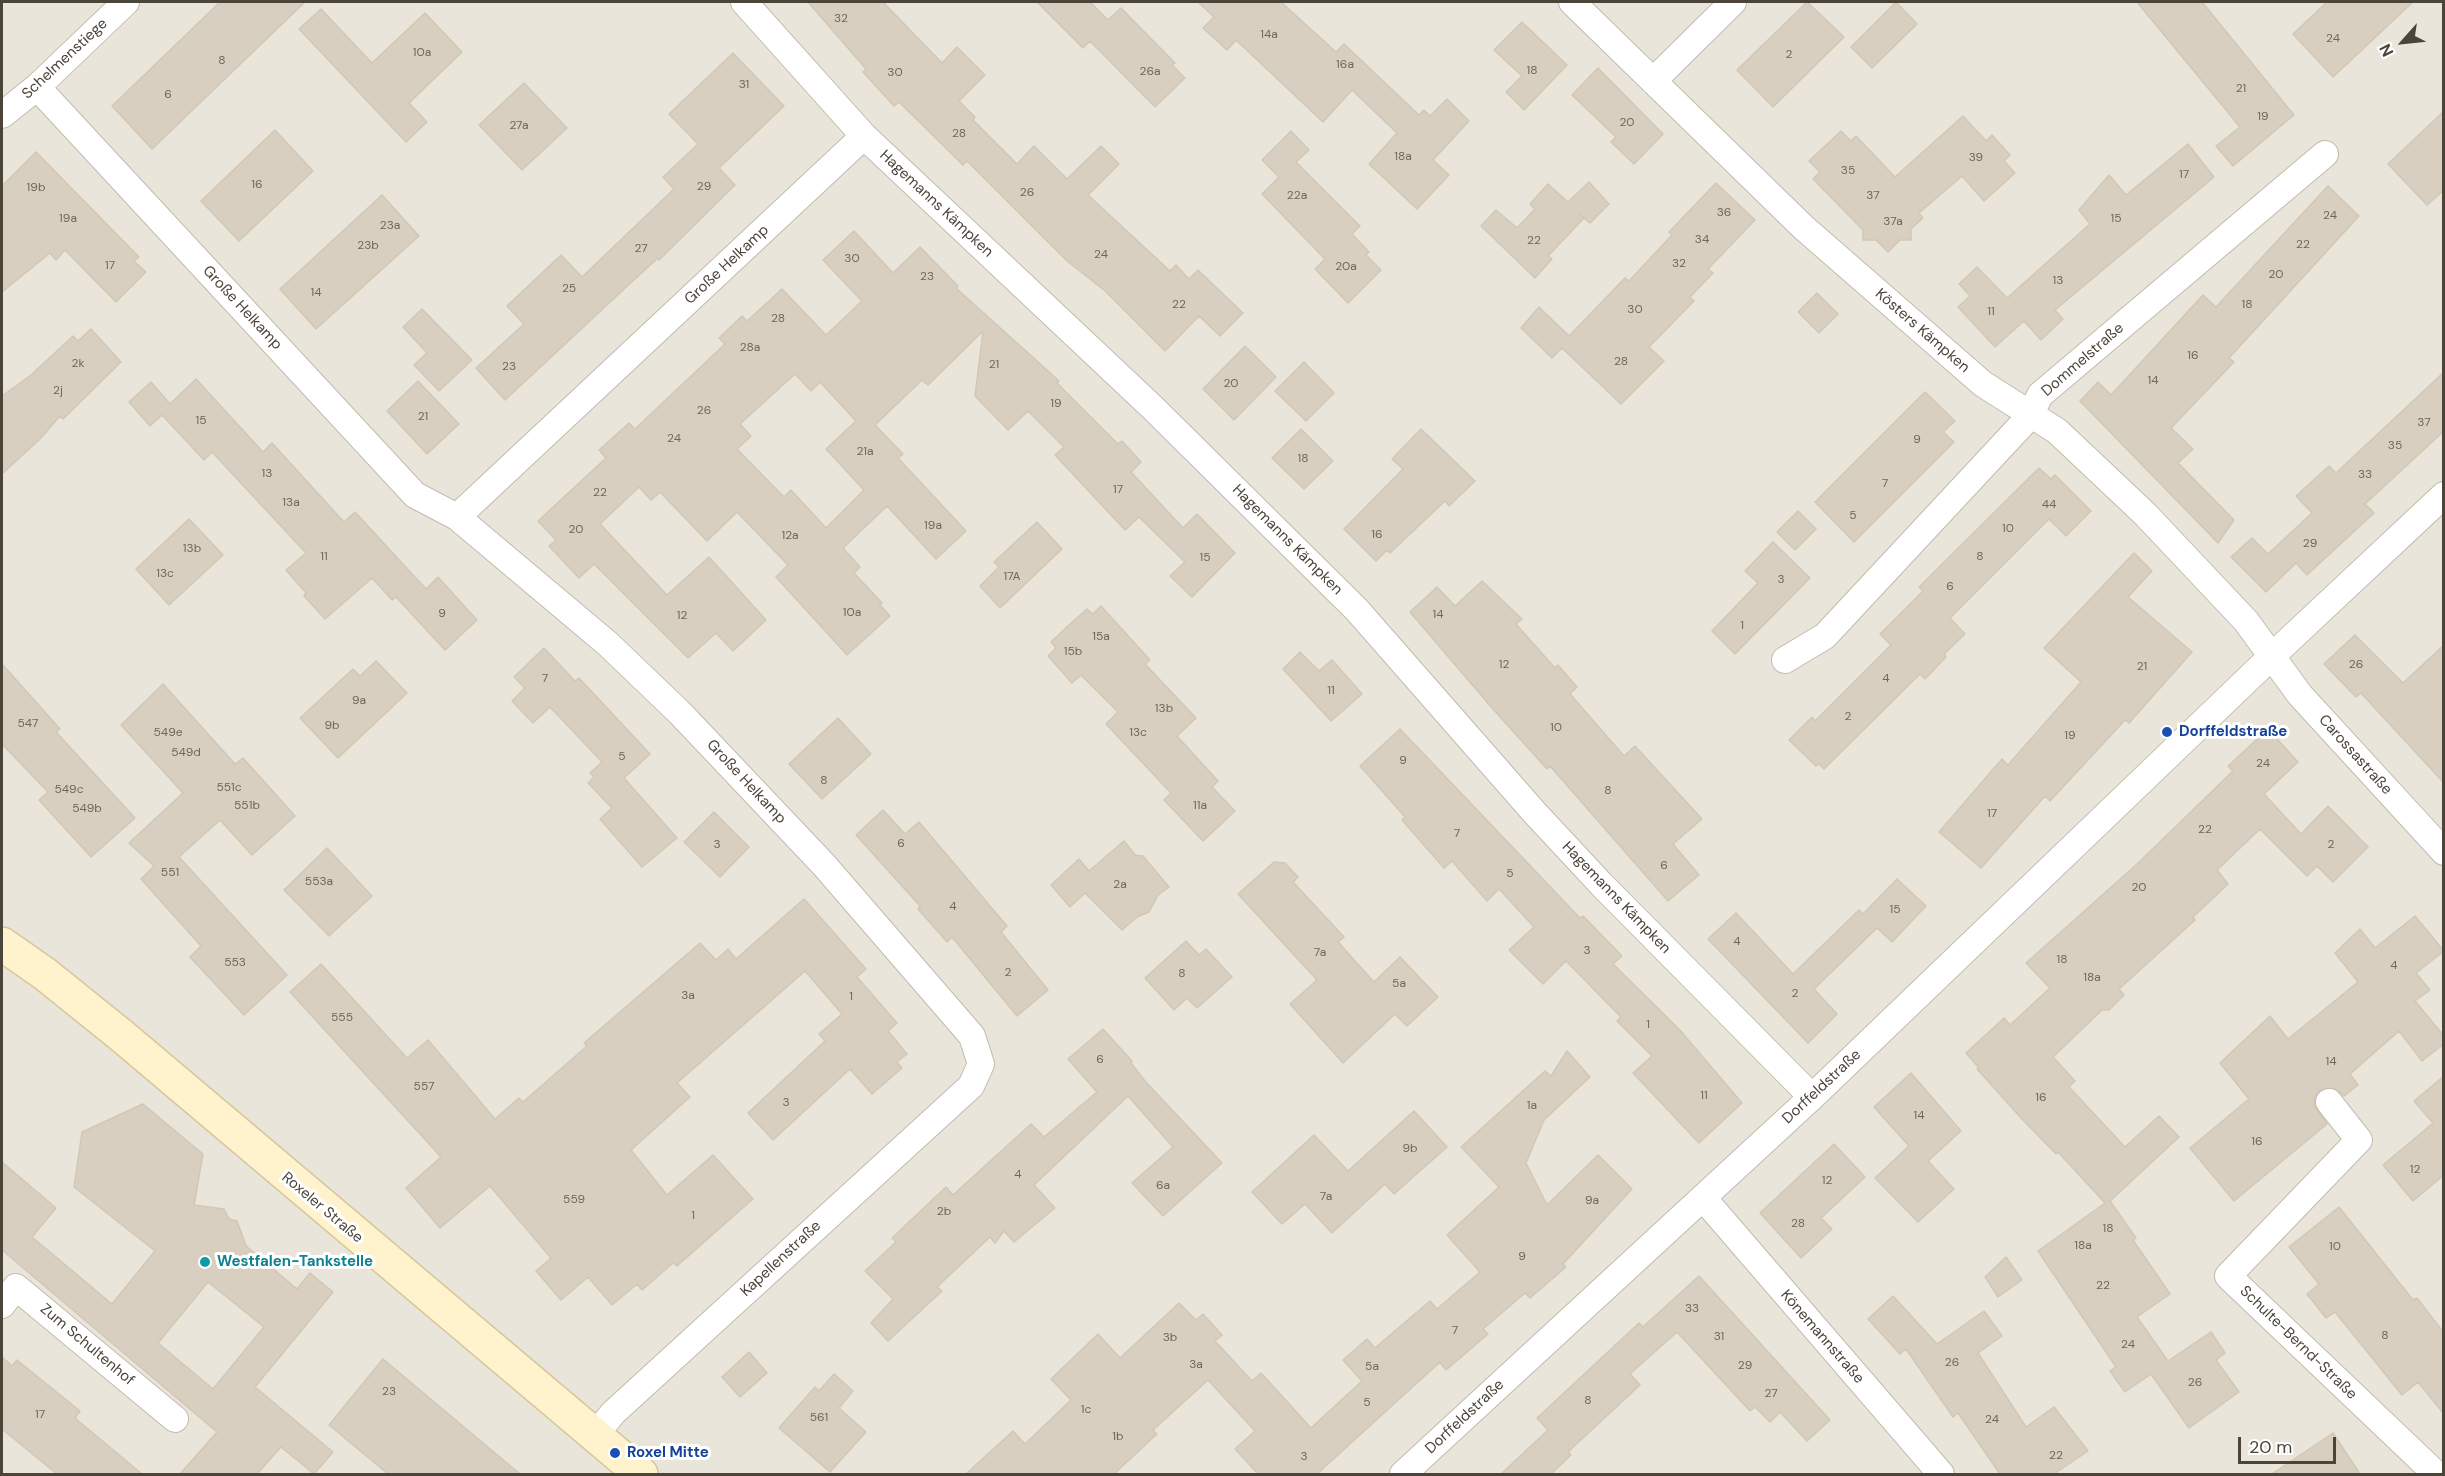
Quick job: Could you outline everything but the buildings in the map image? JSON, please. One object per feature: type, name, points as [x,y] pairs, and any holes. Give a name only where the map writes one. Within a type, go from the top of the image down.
[{"type":"main road","name":"Roxeler Straße","points":[[2,944],[45,974],[122,1036],[641,1474]]},
{"type":"street","name":"Schelmenstiege","points":[[2,116],[37,87],[126,2]]},
{"type":"street","name":"Hagemanns Kämpken","points":[[744,2],[864,136],[1153,408],[1357,610],[1534,812],[1601,884],[1812,1097]]},
{"type":"street","name":"Kösters Kämpken","points":[[1572,2],[1803,227],[1983,384],[2030,416],[2057,431],[2145,514],[2246,621],[2272,656]]},
{"type":"street","points":[[1653,81],[1733,2]]},
{"type":"street","name":"Große Helkamp","points":[[37,87],[415,495],[457,517],[608,644],[736,770],[824,865],[972,1036],[981,1064],[971,1086]]},
{"type":"street","name":"Große Helkamp","points":[[457,517],[864,136]]},
{"type":"street","name":"Dommelstraße","points":[[1785,660],[1825,636],[2030,416],[2040,395],[2325,154]]},
{"type":"street","name":"Dorffeldstraße","points":[[1403,1474],[1704,1199],[2272,656],[2444,495]]},
{"type":"street","name":"Carossastraße","points":[[2272,656],[2300,695],[2444,852]]},
{"type":"street","name":"Kapellenstraße","points":[[595,1435],[613,1413],[971,1086]]},
{"type":"street","name":"Schulte-Bernd-Straße","points":[[2329,1102],[2359,1140],[2228,1276],[2436,1474]]},
{"type":"street","name":"Könemannstraße","points":[[1704,1199],[1941,1474]]},
{"type":"street","name":"Zum Schultenhof","points":[[2,1305],[16,1287],[175,1419]]},
{"type":"shaded area","points":[[2,2],[2443,2],[2443,1474],[2,1474]]},
{"type":"place","name":"Dorffeldstraße","points":[[2167,732]]},
{"type":"place","name":"Westfalen-Tankstelle","points":[[205,1262]]},
{"type":"place","name":"Roxel Mitte","points":[[615,1453]]}]
